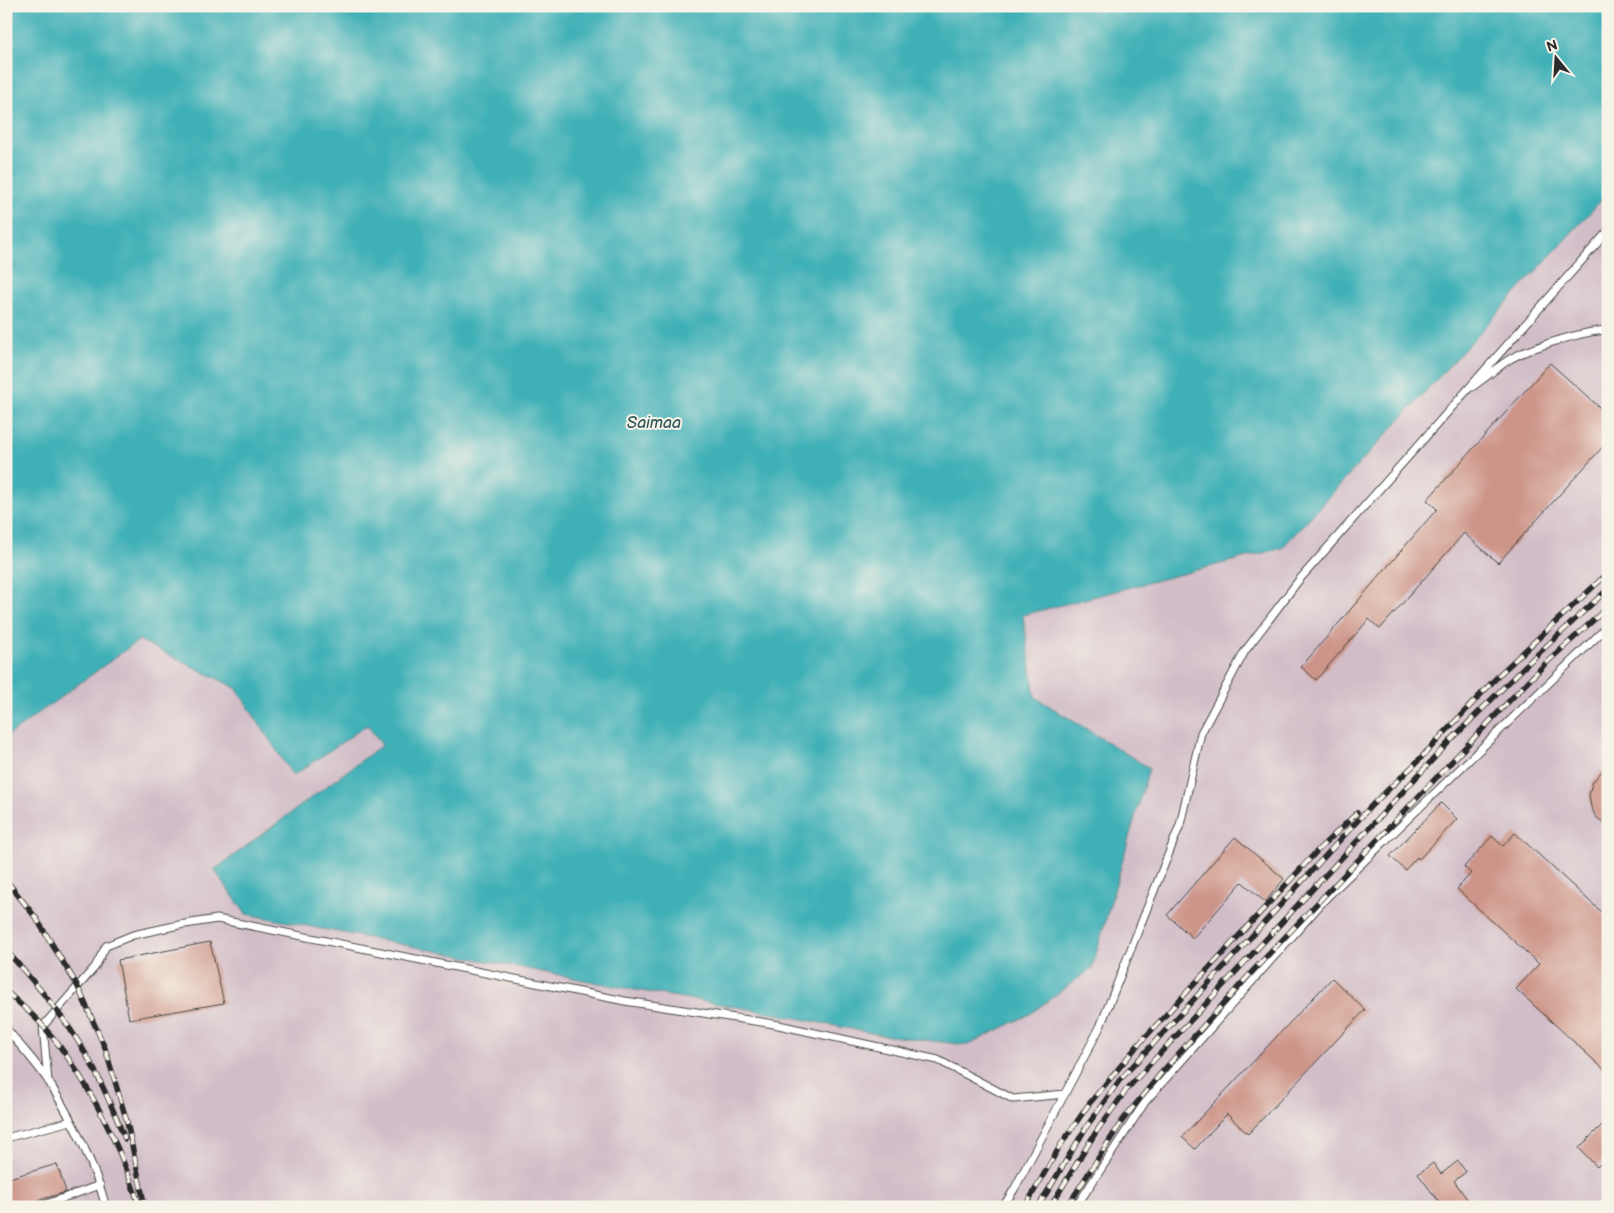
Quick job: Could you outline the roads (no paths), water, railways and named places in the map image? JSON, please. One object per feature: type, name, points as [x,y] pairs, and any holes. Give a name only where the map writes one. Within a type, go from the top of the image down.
[{"type":"lane","points":[[1002,1207],[1015,1188],[1100,1027],[1180,825],[1201,733],[1244,651],[1299,580],[1608,231]]},
{"type":"lane","points":[[1460,396],[1508,360],[1542,346],[1594,331],[1608,330]]},
{"type":"lane","points":[[1076,1207],[1145,1102],[1328,896],[1608,626]]},
{"type":"lane","points":[[48,1081],[43,1026],[94,966],[106,946],[133,935],[178,924],[217,919],[625,1001],[774,1024],[938,1060],[1013,1099],[1065,1094]]},
{"type":"lane","points":[[6,1028],[48,1081],[71,1121],[84,1145],[106,1207]]},
{"type":"lane","points":[[6,1138],[71,1121]]},
{"type":"lane","points":[[38,1207],[100,1186]]},
{"type":"water","name":"Saimaa","points":[[6,6],[1608,6],[1608,193],[1282,548],[1023,615],[1035,697],[1149,768],[1092,968],[1030,1014],[968,1045],[881,1035],[761,1011],[635,990],[246,914],[214,870],[382,745],[367,725],[293,776],[236,688],[139,640],[6,737]]},
{"type":"railway","points":[[1038,1207],[1087,1126],[1119,1081],[1372,805],[1415,764],[1501,673],[1608,573]]},
{"type":"railway","points":[[1050,1207],[1096,1132],[1127,1089],[1450,741],[1526,665],[1608,589]]},
{"type":"railway","points":[[1067,1207],[1122,1121],[1162,1072],[1251,973],[1545,664],[1608,607]]},
{"type":"railway","points":[[1025,1207],[1060,1146],[1089,1104],[1138,1045],[1318,850],[1357,813]]},
{"type":"railway","points":[[6,880],[36,918],[77,985],[105,1048],[127,1122],[145,1207]]},
{"type":"railway","points":[[6,950],[55,1008],[73,1033],[88,1057],[125,1139]]},
{"type":"railway","points":[[6,991],[43,1026],[73,1065],[87,1087],[122,1158],[139,1205]]}]
